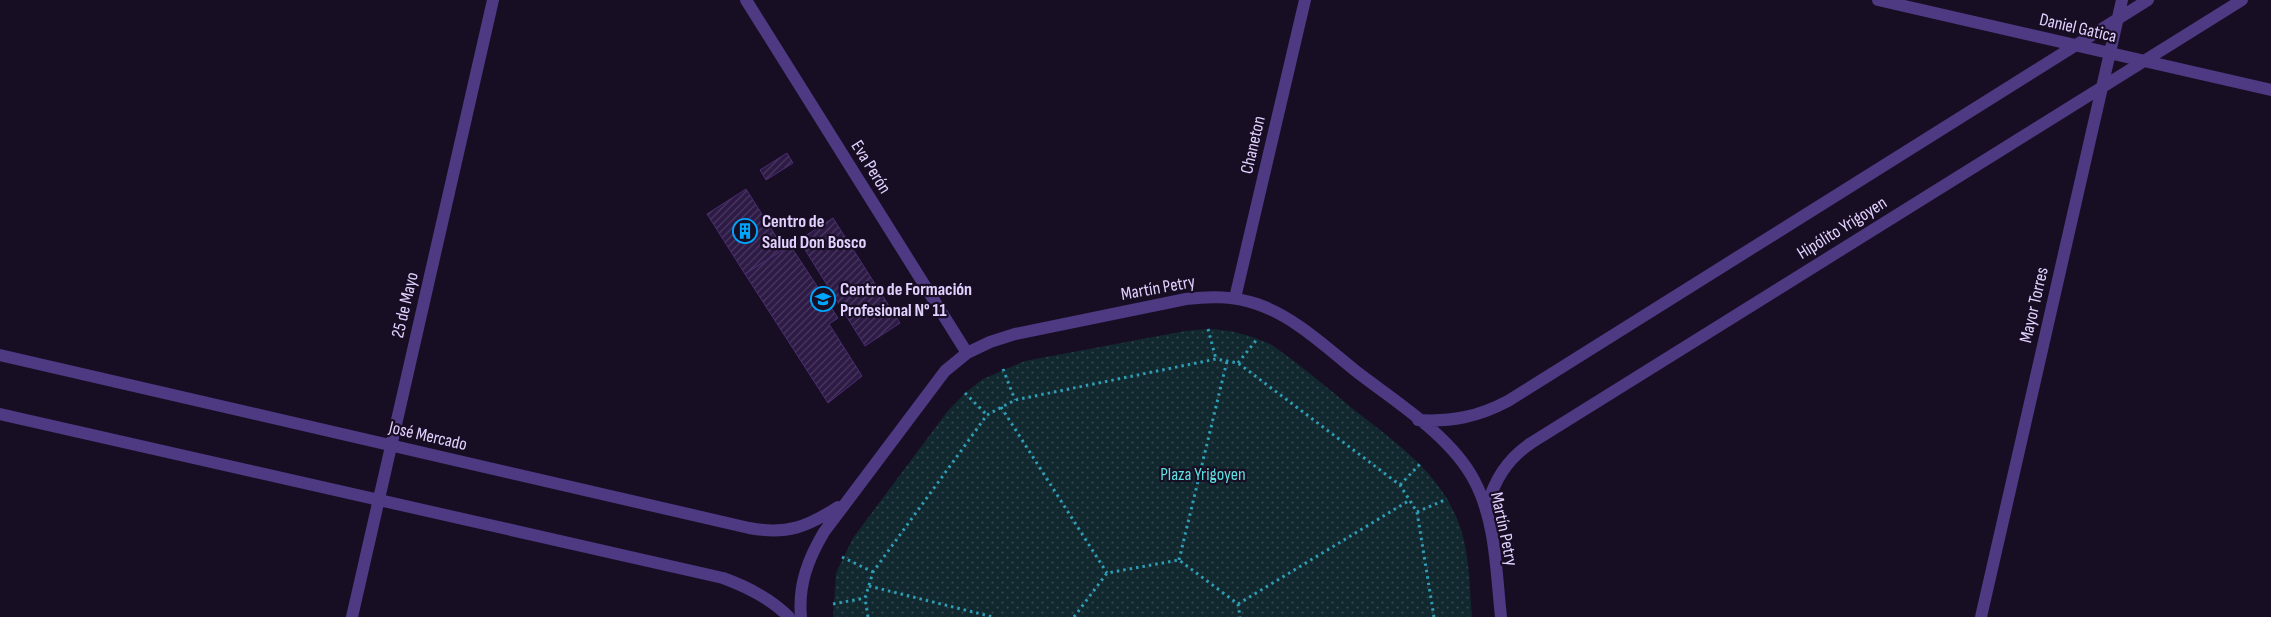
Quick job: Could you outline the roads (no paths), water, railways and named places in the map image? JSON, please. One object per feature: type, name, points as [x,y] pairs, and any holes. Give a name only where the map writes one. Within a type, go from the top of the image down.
[{"type":"street","name":"25 de Mayo","points":[[352,617],[493,0]]},
{"type":"street","name":"Eva Perón","points":[[746,0],[967,353]]},
{"type":"street","name":"Chaneton","points":[[1235,298],[1305,0]]},
{"type":"street","name":"Daniel Gatica","points":[[1878,0],[2271,90]]},
{"type":"street","name":"Mayor Torres","points":[[1981,617],[2122,0]]},
{"type":"street","name":"Hipólito Yrigoyen","points":[[1418,420],[1452,421],[1491,410],[1508,401],[2148,0]]},
{"type":"street","name":"Hipólito Yrigoyen","points":[[1486,508],[1500,473],[1519,451],[2242,0]]},
{"type":"street","name":"Martín Petry","points":[[801,617],[800,602],[803,578],[811,554],[844,503],[923,397],[945,371],[967,353],[990,342],[1024,332],[1186,299],[1235,298],[1259,304],[1304,331],[1418,420],[1458,456],[1474,480],[1486,508],[1502,617]]},
{"type":"street","name":"José Mercado","points":[[0,355],[766,531],[800,528],[816,521],[844,503]]},
{"type":"street","points":[[0,414],[723,578],[755,591],[789,617]]},
{"type":"place","name":"Centro de Salud Don Bosco","points":[[745,231]]},
{"type":"place","name":"Centro de Formación Profesional N° 11","points":[[823,299]]},
{"type":"park label","name":"Plaza Yrigoyen","points":[[1203,474]]}]
